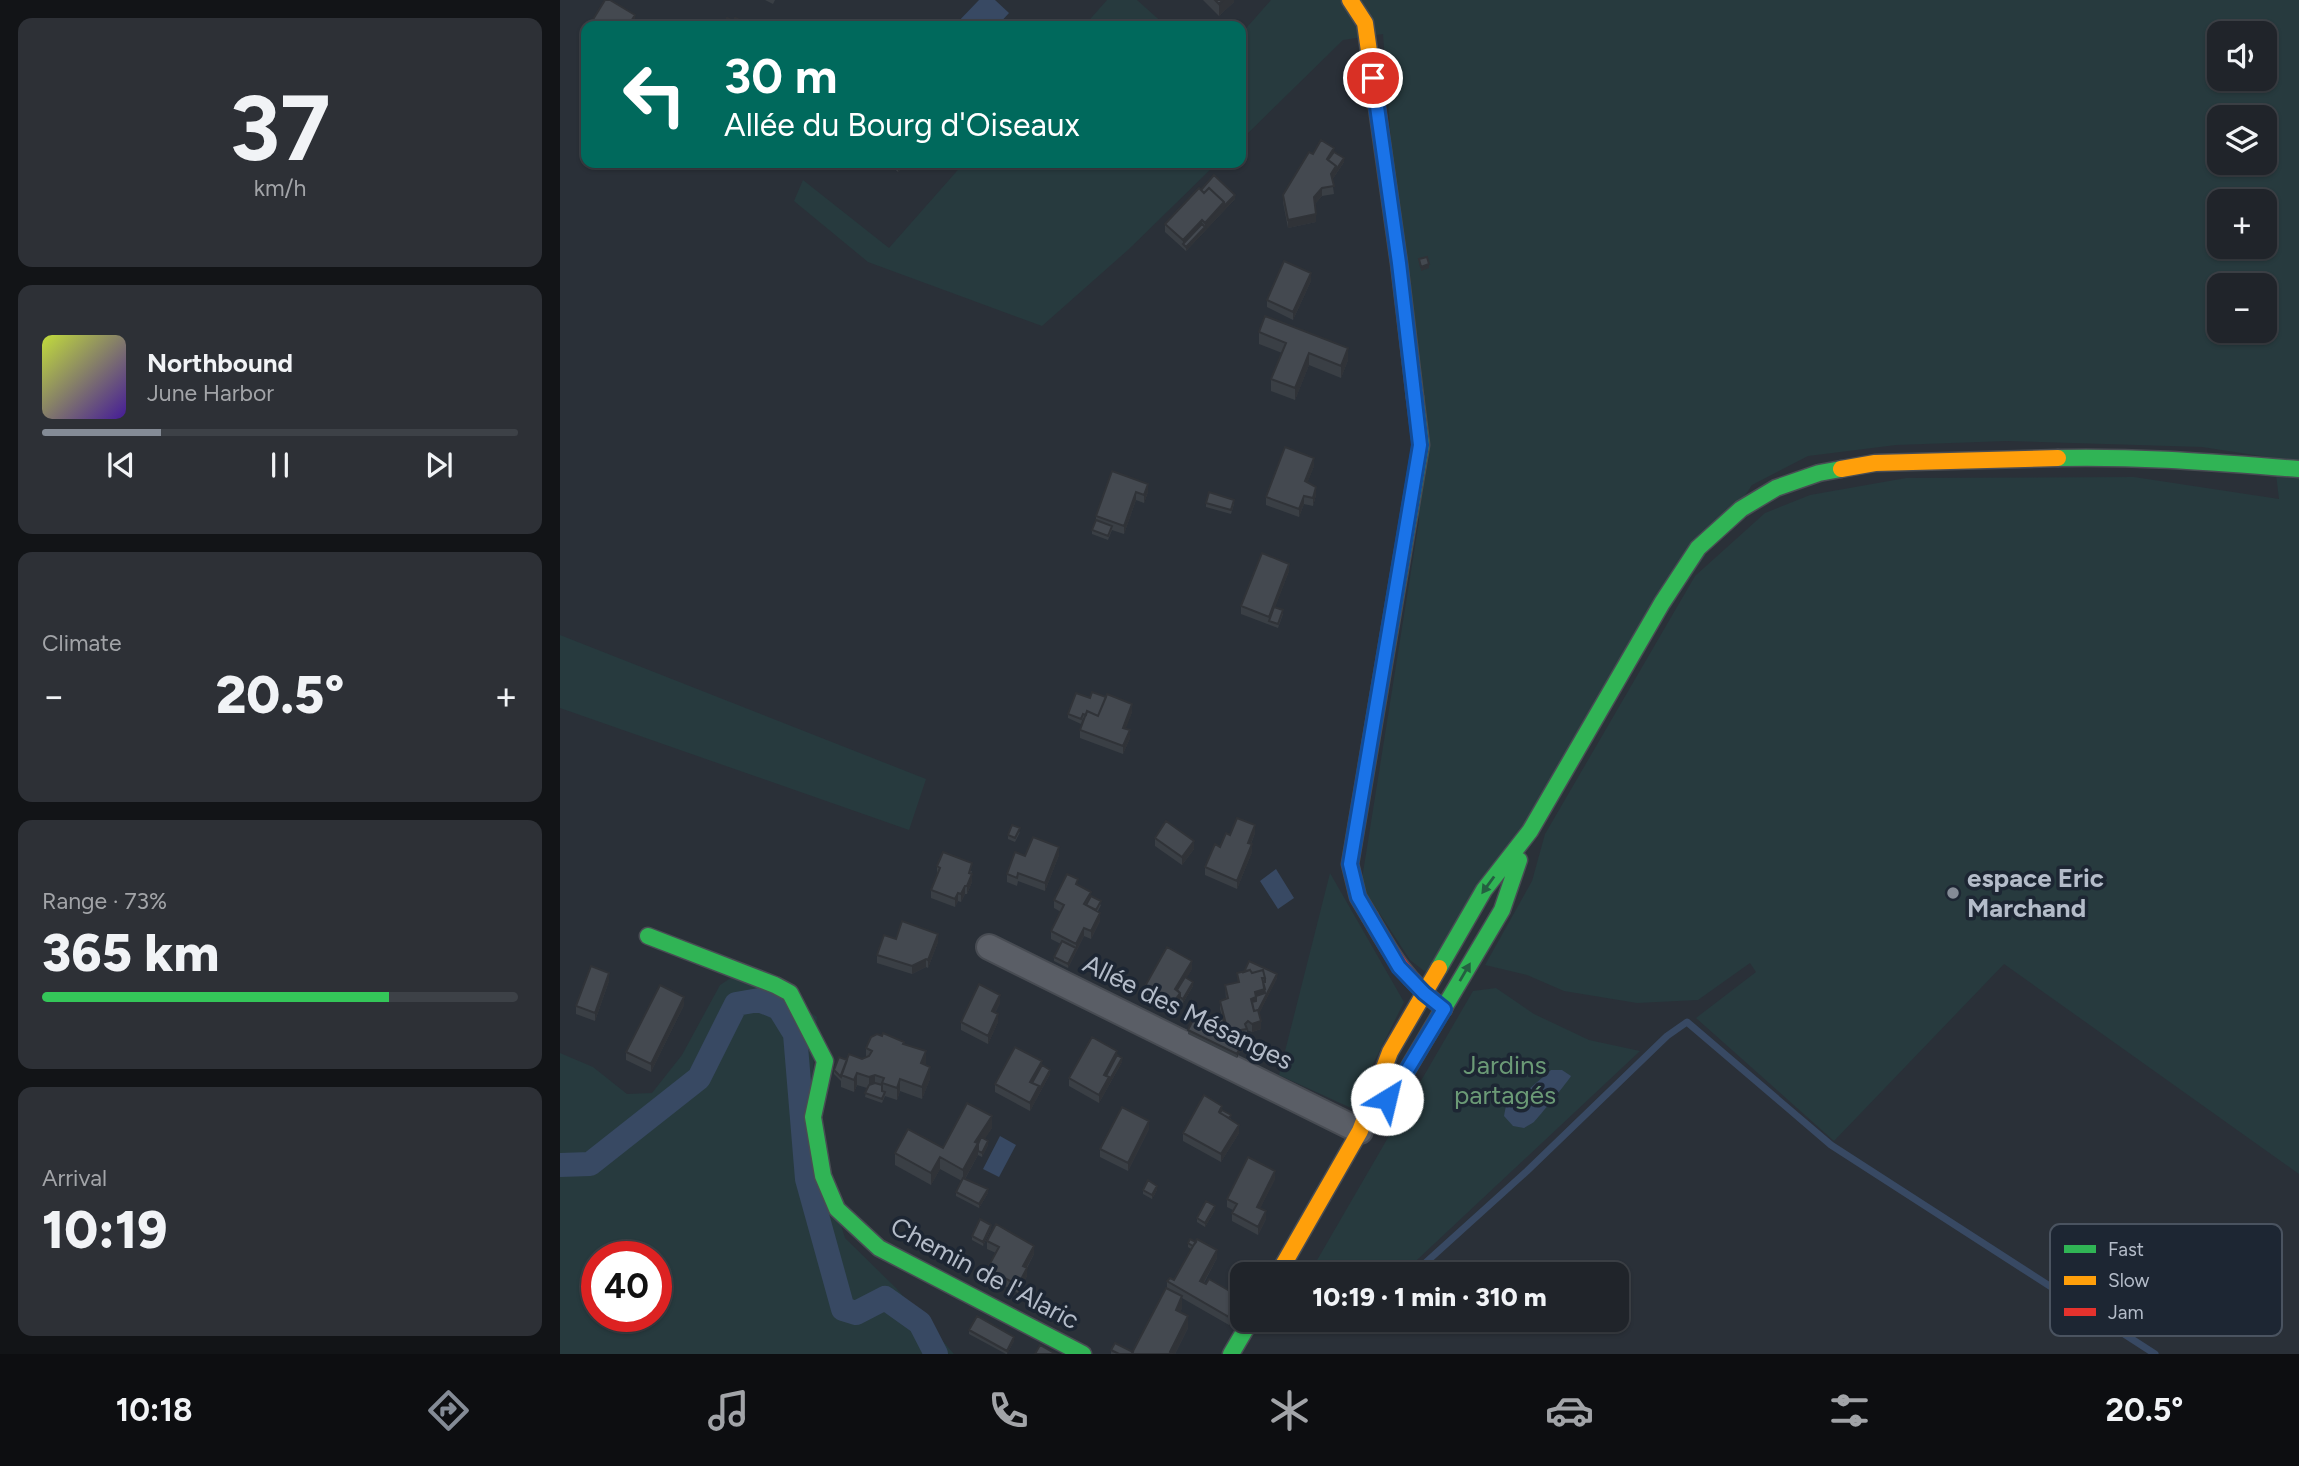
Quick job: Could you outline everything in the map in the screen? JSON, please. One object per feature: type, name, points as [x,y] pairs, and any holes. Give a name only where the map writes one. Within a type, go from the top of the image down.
[{"type":"street","points":[[1349,0],[1365,23],[1396,244],[1420,445],[1350,864],[1358,897],[1399,967],[1444,1009]]},
{"type":"street","points":[[1285,1262],[1360,1131],[1390,1052],[1484,890],[1530,831],[1662,603],[1698,548],[1741,509],[1776,488],[1819,473],[1875,463],[2113,458],[2198,461],[2299,470]]},
{"type":"street","points":[[1360,1131],[1400,1082],[1502,910],[1530,831]]},
{"type":"street","name":"Chemin de l'Alaric","points":[[648,936],[790,993],[825,1061],[813,1117],[822,1176],[837,1209],[879,1248],[1083,1354]]},
{"type":"street","name":"Allée des Mésanges","points":[[989,947],[1360,1131]]},
{"type":"street","points":[[1235,1353],[1245,1332]]},
{"type":"green space","points":[[1107,0],[1137,0],[1160,21],[1088,21]]},
{"type":"green space","points":[[1271,0],[2299,0],[2299,1174],[2004,964],[1834,1141],[1696,1018],[1756,972],[1750,963],[1698,1000],[1637,1003],[1564,991],[1527,975],[1485,965],[1532,881],[1545,834],[1695,576],[1765,513],[1810,495],[1906,478],[2134,477],[2279,499],[2274,458],[2202,447],[2007,441],[1896,445],[1808,456],[1752,485],[1428,974],[1410,960],[1361,885],[1419,521],[1383,34],[1343,40],[1246,135],[1246,28]]},
{"type":"green space","points":[[960,168],[1212,168],[1129,249],[1042,326],[868,262],[794,201],[803,180],[889,248]]},
{"type":"green space","points":[[560,635],[926,779],[909,830],[560,708]]},
{"type":"green space","points":[[1330,873],[1404,1002],[1351,1108],[1279,1075]]},
{"type":"green space","points":[[746,968],[817,1017],[809,1121],[845,1238],[896,1288],[954,1354],[560,1354],[560,1053],[593,1067],[627,1094],[652,1093],[682,1055],[720,985]]},
{"type":"green space","name":"Jardins partagés","points":[[1496,988],[1534,1014],[1589,1040],[1640,1051],[1415,1262],[1316,1262],[1473,991]]},
{"type":"water","points":[[979,0],[995,0],[1009,13],[1002,21],[959,21]]},
{"type":"water","points":[[1276,869],[1294,898],[1278,909],[1260,881]]},
{"type":"water","points":[[1551,1070],[1562,1070],[1571,1076],[1534,1122],[1524,1128],[1513,1126],[1504,1116],[1507,1100],[1528,1090]]},
{"type":"water","points":[[1000,1136],[1016,1145],[999,1177],[983,1169]]},
{"type":"building","points":[[605,0],[610,0],[635,15],[631,21],[592,21]]},
{"type":"building","points":[[1321,140],[1334,148],[1327,159],[1336,166],[1331,174],[1334,186],[1322,188],[1314,197],[1316,214],[1288,220],[1283,195],[1309,152],[1313,154]]},
{"type":"building","points":[[1334,152],[1344,158],[1336,170],[1336,166],[1328,160]]},
{"type":"building","points":[[1214,175],[1235,195],[1224,206],[1224,202],[1209,188],[1204,193],[1201,190]]},
{"type":"building","points":[[1199,188],[1204,193],[1209,188],[1224,202],[1205,223],[1202,220],[1183,240],[1165,224]]},
{"type":"building","points":[[1202,224],[1205,227],[1186,247],[1183,244]]},
{"type":"building","points":[[1427,257],[1429,264],[1421,267],[1419,259]]},
{"type":"building","points":[[1284,261],[1311,273],[1293,312],[1267,300]]},
{"type":"building","points":[[1265,316],[1348,348],[1341,366],[1309,353],[1295,388],[1271,379],[1286,343],[1259,332]]},
{"type":"building","points":[[1285,447],[1314,458],[1305,481],[1316,487],[1313,498],[1304,496],[1299,509],[1266,497]]},
{"type":"building","points":[[1112,471],[1148,484],[1144,495],[1136,492],[1124,526],[1096,516]]},
{"type":"building","points":[[1209,492],[1234,500],[1231,510],[1206,503]]},
{"type":"building","points":[[1096,520],[1112,526],[1108,536],[1092,530]]},
{"type":"building","points":[[1262,553],[1289,564],[1269,617],[1241,606]]},
{"type":"building","points":[[1274,607],[1283,610],[1278,624],[1269,621]]},
{"type":"building","points":[[1092,692],[1106,697],[1098,716],[1087,711],[1081,719],[1068,714],[1076,693],[1090,698]]},
{"type":"building","points":[[1107,694],[1132,704],[1123,728],[1130,730],[1123,746],[1080,730],[1087,711],[1098,716]]},
{"type":"building","points":[[1237,818],[1255,825],[1248,843],[1252,844],[1237,881],[1205,867],[1215,844],[1220,847],[1226,833],[1230,835]]},
{"type":"building","points":[[1166,821],[1194,841],[1182,857],[1155,838]]},
{"type":"building","points":[[1012,825],[1020,828],[1015,838],[1008,835]]},
{"type":"building","points":[[1033,837],[1059,847],[1045,883],[1018,873],[1017,878],[1007,874],[1015,852],[1025,856]]},
{"type":"building","points":[[943,852],[972,863],[969,873],[972,874],[967,886],[955,899],[931,890]]},
{"type":"building","points":[[1067,874],[1078,879],[1076,884],[1091,892],[1084,904],[1100,913],[1091,931],[1084,928],[1076,944],[1051,931],[1064,905],[1054,900]]},
{"type":"building","points":[[1091,896],[1101,901],[1096,910],[1086,905]]},
{"type":"building","points":[[902,921],[938,934],[928,960],[912,966],[877,955],[884,935],[896,939]]},
{"type":"building","points":[[1062,941],[1076,948],[1068,964],[1054,957]]},
{"type":"building","points":[[1167,947],[1192,961],[1175,989],[1180,993],[1171,1006],[1144,988]]},
{"type":"building","points":[[1249,961],[1277,974],[1258,1011],[1254,1011],[1252,1002],[1256,1001],[1256,996],[1265,993],[1265,978],[1263,970],[1244,972]]},
{"type":"building","points":[[591,966],[609,973],[595,1013],[576,1006]]},
{"type":"building","points":[[1250,970],[1252,973],[1263,970],[1265,978],[1262,978],[1265,989],[1255,992],[1256,997],[1251,999],[1254,1011],[1258,1010],[1261,1021],[1252,1024],[1248,1021],[1245,1024],[1247,1029],[1228,1032],[1220,1001],[1228,998],[1225,985],[1239,982],[1237,973]]},
{"type":"building","points":[[1185,977],[1193,982],[1183,999],[1177,990]]},
{"type":"building","points":[[979,984],[1000,995],[992,1011],[998,1014],[988,1036],[961,1022]]},
{"type":"building","points":[[660,985],[684,997],[651,1064],[626,1052]]},
{"type":"building","points":[[1197,1012],[1218,1023],[1222,1015],[1228,1036],[1247,1033],[1237,1054],[1188,1030]]},
{"type":"building","points":[[883,1033],[904,1042],[903,1044],[926,1051],[921,1063],[930,1067],[922,1087],[900,1079],[897,1088],[882,1083],[884,1078],[875,1075],[869,1077],[857,1073],[854,1080],[841,1075],[849,1054],[862,1059],[869,1056],[872,1051],[866,1048],[871,1037],[877,1034],[882,1036]]},
{"type":"building","points":[[1092,1037],[1117,1051],[1104,1075],[1109,1077],[1099,1095],[1069,1078]]},
{"type":"building","points":[[1015,1047],[1042,1061],[1030,1082],[1039,1086],[1030,1103],[995,1084]]},
{"type":"building","points":[[1117,1055],[1122,1058],[1109,1081],[1106,1076]]},
{"type":"building","points":[[839,1057],[847,1060],[841,1077],[834,1070]]},
{"type":"building","points":[[1042,1065],[1050,1070],[1039,1090],[1039,1086],[1032,1083]]},
{"type":"building","points":[[869,1085],[882,1085],[882,1091],[885,1092],[882,1099],[865,1093]]},
{"type":"building","points":[[1204,1095],[1222,1106],[1219,1112],[1239,1125],[1221,1154],[1183,1133]]},
{"type":"building","points":[[967,1103],[992,1116],[975,1142],[978,1143],[963,1170],[940,1157],[931,1173],[895,1153],[908,1129],[943,1148]]},
{"type":"building","points":[[1122,1107],[1149,1121],[1128,1163],[1100,1149]]},
{"type":"building","points":[[1222,1110],[1231,1115],[1229,1118],[1220,1113]]},
{"type":"building","points":[[981,1137],[988,1141],[982,1153],[978,1151]]},
{"type":"building","points":[[1248,1157],[1275,1171],[1257,1207],[1266,1211],[1258,1227],[1232,1213],[1237,1204],[1227,1199]]},
{"type":"building","points":[[963,1178],[988,1189],[979,1204],[956,1192]]},
{"type":"building","points":[[1148,1180],[1157,1186],[1152,1195],[1143,1190]]},
{"type":"building","points":[[1206,1201],[1215,1206],[1205,1223],[1197,1218]]},
{"type":"building","points":[[980,1219],[991,1225],[983,1242],[972,1236]]},
{"type":"building","points":[[996,1224],[1034,1246],[1023,1266],[1027,1268],[1018,1285],[987,1269],[999,1247],[987,1241]]},
{"type":"building","points":[[1197,1239],[1217,1250],[1200,1281],[1206,1284],[1209,1279],[1230,1291],[1229,1317],[1167,1281],[1170,1278],[1174,1280]]},
{"type":"building","points":[[1166,1288],[1182,1296],[1176,1310],[1188,1316],[1170,1352],[1173,1354],[1132,1353]]},
{"type":"building","points":[[977,1316],[1014,1337],[1007,1351],[969,1330]]},
{"type":"building","points":[[1115,1343],[1133,1352],[1132,1354],[1119,1354],[1111,1350]]},
{"type":"building","points":[[1040,1345],[1056,1354],[1035,1354]]},
{"type":"waterway","points":[[560,1165],[590,1164],[699,1078],[736,1004],[759,1000],[779,1008],[795,1034],[807,1179],[843,1309],[856,1313],[885,1298],[920,1323],[936,1354]]},
{"type":"waterway","points":[[1426,1262],[1527,1171],[1667,1036],[1687,1022],[1831,1145],[2050,1286]]},
{"type":"waterway","points":[[2127,1336],[2155,1354]]},
{"type":"traffic: fast","points":[[1370,917],[1358,897],[1350,864],[1421,445],[1415,397]]},
{"type":"traffic: fast","points":[[2058,458],[2149,459],[2299,469]]},
{"type":"traffic: fast","points":[[1439,968],[1484,890],[1530,831],[1662,603],[1698,548],[1741,509],[1776,488],[1819,473],[1841,469]]},
{"type":"traffic: fast","points":[[1382,1105],[1400,1082],[1502,910],[1519,860]]},
{"type":"traffic: fast","points":[[648,936],[790,993],[825,1061],[813,1117],[823,1176],[837,1209],[879,1248],[1083,1354]]},
{"type":"traffic: fast","points":[[1231,1354],[1244,1332]]},
{"type":"traffic: slow","points":[[1350,0],[1365,23],[1415,397]]},
{"type":"traffic: slow","points":[[1841,469],[1875,463],[2058,458]]},
{"type":"traffic: slow","points":[[1285,1262],[1360,1131],[1390,1052],[1439,968]]},
{"type":"traffic: jam","points":[[1370,917],[1401,967],[1444,1009]]},
{"type":"place","name":"espace Eric Marchand","points":[[1953,893]]},
{"type":"route","points":[[1373,78],[1399,263],[1420,445],[1350,864],[1358,897],[1399,967],[1444,1009],[1387,1099]]}]
